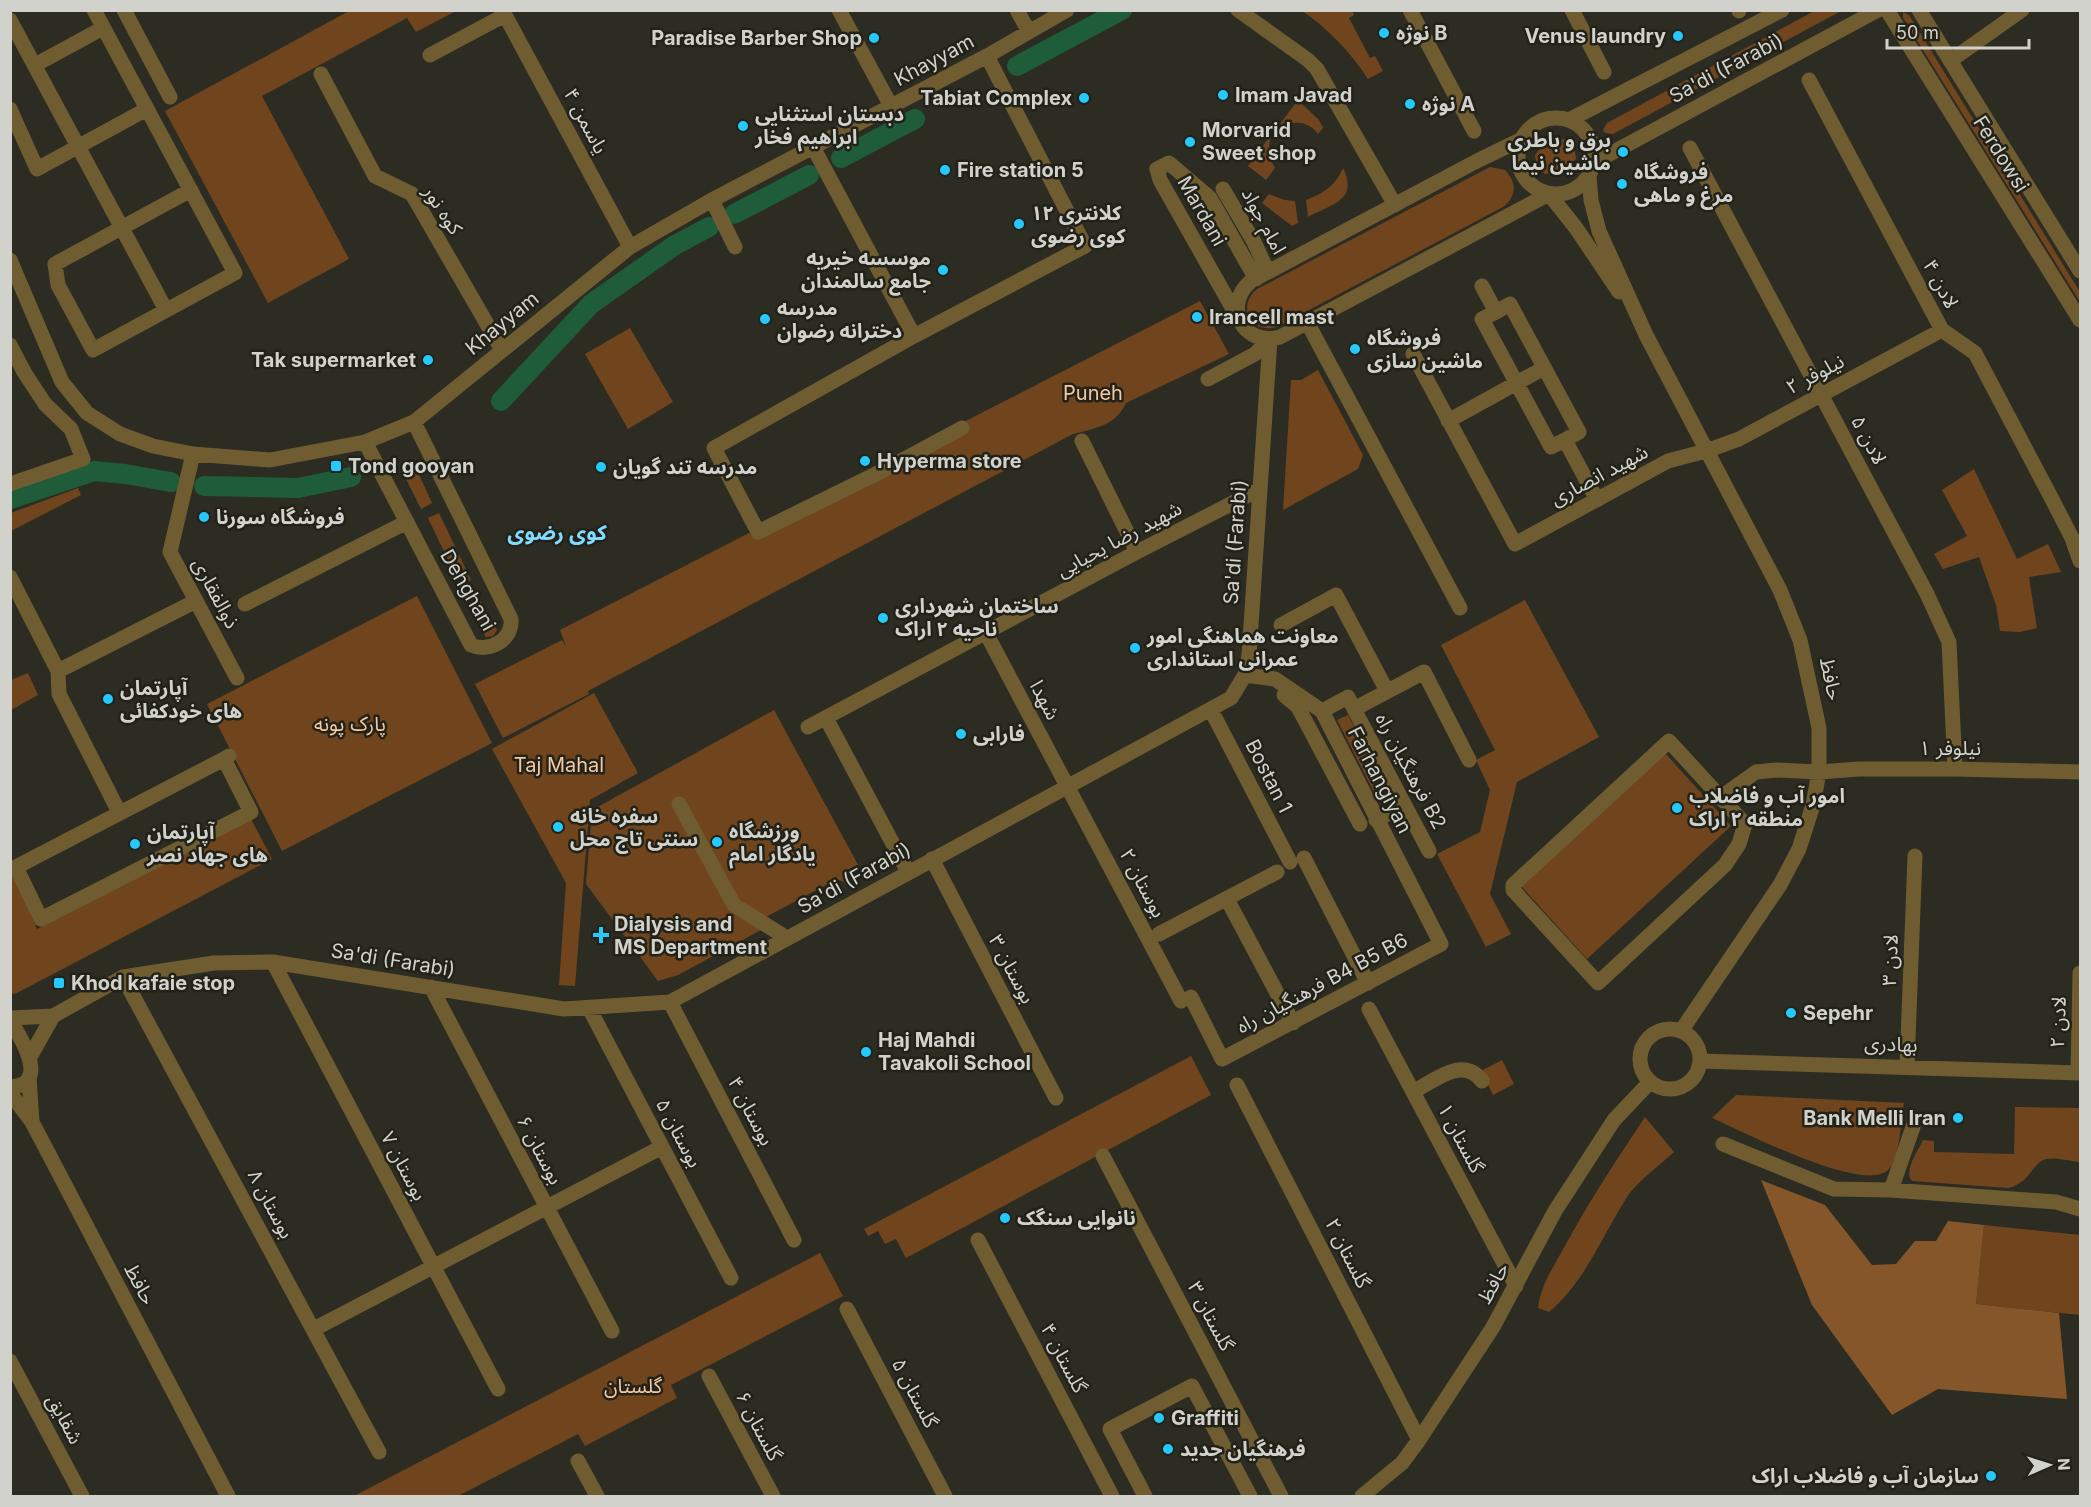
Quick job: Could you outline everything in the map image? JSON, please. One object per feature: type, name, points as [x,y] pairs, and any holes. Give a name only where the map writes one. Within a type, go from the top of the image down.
[{"type":"street","points":[[94,10],[191,190],[235,273],[93,350],[58,285],[56,264],[191,190]]},
{"type":"street","points":[[124,10],[170,97]]},
{"type":"street","points":[[839,10],[891,106]]},
{"type":"street","points":[[1017,10],[1029,32]]},
{"type":"street","name":"Khayyam","points":[[10,260],[14,277],[62,382],[87,413],[120,434],[153,446],[193,454],[270,460],[365,442],[414,422],[630,247],[712,200],[987,56],[1067,10]]},
{"type":"street","points":[[1238,10],[1308,60],[1317,69],[1395,205]]},
{"type":"street","points":[[1410,10],[1473,131]]},
{"type":"street","points":[[1572,10],[1604,72]]},
{"type":"street","name":"Sa'di (Farabi)","points":[[1569,120],[1782,10]]},
{"type":"street","name":"Sa'di (Farabi)","points":[[1591,170],[1878,10]]},
{"type":"street","name":"Ferdowsi","points":[[1887,10],[2080,320]]},
{"type":"street","name":"Ferdowsi","points":[[1919,10],[2080,271]]},
{"type":"street","points":[[1950,61],[2022,10]]},
{"type":"street","name":"یاسمن ۴","points":[[430,55],[505,15],[630,247]]},
{"type":"street","points":[[10,20],[166,310]]},
{"type":"street","points":[[35,65],[104,28]]},
{"type":"street","points":[[962,428],[882,471],[758,532],[714,448],[914,336],[1085,246],[987,56]]},
{"type":"street","name":"کوه نور","points":[[321,74],[375,176],[412,194],[502,350]]},
{"type":"street","name":"لادن ۴","points":[[1809,80],[1942,330],[1974,353],[2072,538],[2080,561]]},
{"type":"street","points":[[10,109],[37,169],[147,109]]},
{"type":"street","points":[[1549,194],[1280,337],[1260,338],[1251,334],[1238,318],[1239,297],[1243,288],[1262,275],[1522,139],[1534,125],[1551,118],[1569,120],[1583,130],[1593,146],[1591,200],[1599,231],[1646,335]]},
{"type":"street","points":[[1522,139],[1518,159],[1524,178],[1540,191],[1549,194],[1570,192],[1579,187],[1591,170]]},
{"type":"street","points":[[813,147],[914,336]]},
{"type":"street","name":"لادن ۵","points":[[1690,148],[1927,594],[1949,642],[1954,769]]},
{"type":"street","name":"Mardani","points":[[1238,318],[1160,180],[1158,169],[1169,163],[1210,198],[1262,275]]},
{"type":"street","name":"امام جواد","points":[[1223,189],[1254,242],[1262,275]]},
{"type":"street","points":[[1549,194],[1583,237],[1646,335]]},
{"type":"street","points":[[712,200],[735,247]]},
{"type":"street","points":[[1482,286],[1496,312]]},
{"type":"street","points":[[1510,304],[1579,432],[1551,447],[1482,319],[1496,312],[1510,304]]},
{"type":"street","points":[[1307,322],[1460,608]]},
{"type":"street","name":"نیلوفر ۲","points":[[1706,451],[1739,439],[1942,330]]},
{"type":"street","name":"حافظ","points":[[1646,335],[1780,590],[1800,640],[1819,728],[1819,772],[1813,805],[1799,849],[1779,885],[1681,1031]]},
{"type":"street","points":[[1208,379],[1255,354],[1270,339]]},
{"type":"street","name":"Sa'di (Farabi)","points":[[53,1016],[123,977],[214,963],[273,962],[564,1009],[670,1002],[1210,710],[1231,698],[1245,675],[1249,655],[1270,339]]},
{"type":"street","points":[[10,345],[45,404],[71,429],[83,459],[10,484]]},
{"type":"street","points":[[1413,354],[1448,420],[1544,368]]},
{"type":"street","name":"شهید انصاری","points":[[1448,420],[1515,544],[1668,461],[1706,451]]},
{"type":"street","name":"Dehghani","points":[[365,442],[471,645],[485,648],[497,644],[508,634],[511,619],[414,422]]},
{"type":"street","points":[[1565,440],[1597,500]]},
{"type":"street","points":[[1082,441],[1137,552]]},
{"type":"street","name":"ذوالفقاری","points":[[193,454],[170,552],[237,678]]},
{"type":"street","name":"شهید رضا یحیایی","points":[[808,727],[1260,489]]},
{"type":"street","points":[[245,604],[407,522]]},
{"type":"street","points":[[10,577],[58,671],[59,693],[119,812]]},
{"type":"street","points":[[1281,625],[1336,595],[1388,691]]},
{"type":"street","points":[[58,671],[196,601]]},
{"type":"street","name":"شهدا","points":[[986,633],[1067,786]]},
{"type":"street","name":"فرهنگیان راه B2","points":[[1429,851],[1354,709],[1424,672],[1469,760]]},
{"type":"street","name":"Farhangiyan","points":[[1245,675],[1275,679],[1322,711],[1441,944]]},
{"type":"street","points":[[1263,678],[1298,707],[1360,824]]},
{"type":"street","points":[[1322,711],[1348,697],[1354,709]]},
{"type":"street","name":"Bostan 1","points":[[1210,710],[1368,983]]},
{"type":"street","points":[[826,718],[908,872]]},
{"type":"street","points":[[1669,741],[1721,797],[1745,824],[1739,844],[1725,865],[1598,983],[1513,890],[1513,885],[1669,741]]},
{"type":"street","points":[[227,758],[251,812],[41,919],[16,867],[119,812],[227,758]]},
{"type":"street","name":"نیلوفر ۱","points":[[1721,797],[1756,772],[1776,770],[1819,772],[1859,769],[1954,769],[2080,772]]},
{"type":"street","name":"بوستان ۲","points":[[1067,786],[1222,1059]]},
{"type":"street","points":[[679,804],[734,905],[787,938]]},
{"type":"street","points":[[1376,820],[1404,804]]},
{"type":"street","name":"لادن ۳","points":[[1907,1066],[1915,856]]},
{"type":"street","name":"بوستان ۳","points":[[932,859],[1056,1098]]},
{"type":"street","points":[[1159,934],[1278,872]]},
{"type":"street","points":[[1227,899],[1293,1023]]},
{"type":"street","name":"فرهنگیان راه B4 B5 B6","points":[[1222,1059],[1441,944]]},
{"type":"street","name":"بوستان ۷","points":[[273,962],[498,1389]]},
{"type":"street","name":"لادن ۲","points":[[2079,1073],[2080,973]]},
{"type":"street","name":"بوستان ۸","points":[[123,977],[379,1452]]},
{"type":"street","name":"بوستان ۶","points":[[431,987],[612,1331]]},
{"type":"street","name":"بوستان ۴","points":[[670,1002],[794,1240]]},
{"type":"street","name":"بوستان ۵","points":[[590,1008],[731,1278]]},
{"type":"street","name":"گلستان ۱","points":[[1369,1009],[1516,1286]]},
{"type":"street","points":[[32,1122],[30,1057],[10,1019],[53,1016]]},
{"type":"street","points":[[30,1057],[53,1016]]},
{"type":"street","points":[[1672,1029],[1689,1036],[1695,1043],[1700,1061],[1693,1078],[1683,1088],[1658,1087],[1650,1082],[1641,1066],[1643,1047],[1654,1034],[1672,1029]]},
{"type":"street","name":"بهادری","points":[[1700,1061],[2079,1073]]},
{"type":"street","points":[[1413,1092],[1450,1071],[1462,1068],[1476,1073],[1482,1081]]},
{"type":"street","points":[[10,1087],[21,1084],[29,1077]]},
{"type":"street","name":"حافظ","points":[[1362,1497],[1402,1463],[1446,1402],[1516,1286],[1555,1211],[1614,1120],[1650,1082]]},
{"type":"street","name":"گلستان ۲","points":[[1238,1085],[1419,1440]]},
{"type":"street","name":"حافظ","points":[[10,1093],[32,1122],[228,1497]]},
{"type":"street","points":[[1891,1190],[1913,1127]]},
{"type":"street","points":[[1723,1144],[1834,1190],[1891,1190],[2056,1202],[2080,1209]]},
{"type":"street","points":[[314,1329],[662,1147]]},
{"type":"street","name":"گلستان ۳","points":[[1103,1156],[1281,1497]]},
{"type":"street","name":"گلستان ۴","points":[[978,1240],[1112,1497]]},
{"type":"street","name":"گلستان ۵","points":[[847,1309],[945,1497]]},
{"type":"street","name":"شقایق","points":[[10,1361],[82,1497]]},
{"type":"street","name":"گلستان ۶","points":[[709,1376],[773,1497]]},
{"type":"street","points":[[1145,1497],[1110,1430],[1192,1386],[1250,1497]]},
{"type":"street","points":[[578,1461],[597,1497]]},
{"type":"green space","points":[[349,11],[456,11],[416,32],[407,18],[262,96],[349,259],[268,303],[165,111]]},
{"type":"green space","points":[[1302,11],[1352,11],[1354,15],[1349,18],[1370,58],[1375,56],[1383,71],[1368,79],[1338,42]]},
{"type":"green space","points":[[1814,11],[1841,11],[1613,134],[1605,133],[1603,130],[1607,123]]},
{"type":"green space","points":[[1903,12],[1909,15],[2080,292],[2080,302],[1903,18]]},
{"type":"green space","points":[[1298,100],[1319,120],[1323,128],[1318,134],[1309,126],[1299,123],[1277,128]]},
{"type":"green space","points":[[1271,135],[1269,152],[1275,168],[1266,180],[1248,166]]},
{"type":"green space","points":[[1565,139],[1574,145],[1576,159],[1563,171],[1545,174],[1537,167],[1535,155],[1548,143]]},
{"type":"green space","points":[[1490,167],[1505,170],[1512,179],[1513,194],[1503,207],[1277,327],[1260,327],[1249,317],[1248,304],[1257,289]]},
{"type":"green space","points":[[1343,168],[1348,187],[1345,194],[1334,204],[1308,217],[1306,200],[1328,188]]},
{"type":"green space","points":[[1269,194],[1295,201],[1298,223],[1292,226],[1262,203]]},
{"type":"green space","name":"Puneh","points":[[1200,301],[1229,354],[1126,403],[1116,417],[1104,425],[1073,434],[503,738],[475,684],[562,640],[566,647],[560,630],[749,533],[758,539],[956,433],[954,427]]},
{"type":"green space","points":[[630,328],[673,402],[628,429],[585,354]]},
{"type":"green space","points":[[1318,370],[1363,455],[1358,469],[1283,510],[1291,380],[1301,380]]},
{"type":"green space","points":[[404,462],[414,464],[432,503],[421,509],[402,471]]},
{"type":"green space","points":[[1974,469],[2017,559],[2048,544],[2061,572],[2029,577],[2037,628],[2020,632],[2000,631],[1996,605],[1979,557],[1943,569],[1934,554],[1967,536],[1942,490]]},
{"type":"green space","points":[[78,488],[81,495],[11,531],[11,513]]},
{"type":"green space","points":[[439,513],[471,580],[460,585],[428,518]]},
{"type":"green space","name":"پارک پونه","points":[[417,596],[492,743],[282,851],[207,704]]},
{"type":"green space","points":[[478,596],[497,630],[493,636],[486,637],[467,602]]},
{"type":"green space","points":[[1525,600],[1599,737],[1517,782],[1490,894],[1511,934],[1486,947],[1437,854],[1480,832],[1490,790],[1476,760],[1495,750],[1441,645]]},
{"type":"green space","points":[[28,673],[38,695],[11,710],[11,680]]},
{"type":"green space","name":"Taj Mahal","points":[[594,693],[638,773],[590,800],[575,986],[559,985],[566,883],[492,749]]},
{"type":"green space","name":"ورزشگاه یادگار امام","points":[[774,710],[863,874],[846,883],[837,879],[764,918],[763,929],[678,975],[658,981],[586,884],[592,810]]},
{"type":"green space","points":[[1348,715],[1385,787],[1374,792],[1337,720]]},
{"type":"green space","points":[[1665,753],[1731,826],[1587,959],[1521,886]]},
{"type":"green space","points":[[251,819],[272,859],[15,994],[10,993],[10,866],[37,929]]},
{"type":"green space","points":[[1191,1056],[1211,1095],[906,1258],[896,1239],[885,1244],[878,1231],[868,1236],[864,1229]]},
{"type":"green space","points":[[1502,1060],[1514,1084],[1493,1095],[1481,1071]]},
{"type":"green space","points":[[1736,1095],[1904,1103],[1892,1165],[1888,1170],[1874,1175],[1854,1174],[1829,1168],[1712,1118]]},
{"type":"green space","points":[[2015,1107],[2080,1108],[2080,1162],[2046,1159],[2041,1161],[2021,1182],[2008,1188],[1912,1181],[1910,1167],[1923,1140],[1934,1141],[1934,1152],[2014,1154]]},
{"type":"green space","points":[[1645,1117],[1674,1152],[1642,1180],[1627,1197],[1583,1273],[1562,1300],[1549,1312],[1538,1308],[1545,1283],[1575,1228]]},
{"type":"green space","points":[[1984,1225],[2080,1235],[2080,1315],[1976,1304]]},
{"type":"green space","name":"گلستان","points":[[820,1253],[843,1296],[671,1385],[677,1398],[585,1446],[578,1434],[458,1496],[354,1496]]},
{"type":"shaded area","points":[[1761,1180],[1825,1205],[1872,1265],[1896,1264],[1915,1241],[1936,1241],[1948,1221],[1984,1225],[1976,1304],[2059,1313],[2067,1399],[1938,1389],[1892,1415],[1812,1305]]},
{"type":"waterway","points":[[1017,66],[1122,10]]},
{"type":"waterway","points":[[841,158],[915,119]]},
{"type":"waterway","points":[[734,214],[809,175]]},
{"type":"waterway","points":[[501,401],[591,304],[675,245],[709,227]]},
{"type":"waterway","points":[[10,499],[94,471],[171,482]]},
{"type":"waterway","points":[[204,486],[298,488],[351,477]]},
{"type":"place","name":"نوژه B","points":[[1384,33]]},
{"type":"place","name":"Venus laundry","points":[[1678,36]]},
{"type":"place","name":"Paradise Barber Shop","points":[[874,38]]},
{"type":"place","name":"Imam Javad","points":[[1223,95]]},
{"type":"place","name":"Tabiat Complex","points":[[1084,98]]},
{"type":"place","name":"نوژه A","points":[[1410,104]]},
{"type":"place","name":"دبستان استثنایی ابراهیم فخار","points":[[743,126]]},
{"type":"place","name":"Morvarid Sweet shop","points":[[1190,142]]},
{"type":"place","name":"برق و باطری ماشین نیما","points":[[1623,152]]},
{"type":"place","name":"Fire station 5","points":[[945,170]]},
{"type":"place","name":"فروشگاه مرغ و ماهی","points":[[1622,184]]},
{"type":"place","name":"کلانتری ۱۲ کوی رضوی","points":[[1019,224]]},
{"type":"place","name":"موسسه خیریه جامع سالمندان","points":[[943,270]]},
{"type":"place","name":"Irancell mast","points":[[1197,317]]},
{"type":"place","name":"مدرسه دخترانه رضوان","points":[[765,319]]},
{"type":"place","name":"فروشگاه ماشین سازی","points":[[1355,349]]},
{"type":"place","name":"Tak supermarket","points":[[428,360]]},
{"type":"place","name":"Hyperma store","points":[[865,461]]},
{"type":"place","name":"Tond gooyan","points":[[336,466]]},
{"type":"place","name":"مدرسه تند گویان","points":[[601,467]]},
{"type":"place","name":"فروشگاه سورنا","points":[[204,517]]},
{"type":"place","name":"ساختمان شهرداری ناحیه ۲ اراک","points":[[883,618]]},
{"type":"place","name":"معاونت هماهنگی امور عمرانی استانداری","points":[[1135,648]]},
{"type":"place","name":"آپارتمان های خودکفائی","points":[[108,699]]},
{"type":"place","name":"فارابی","points":[[961,734]]},
{"type":"place","name":"امور آب و فاضلاب منطقه ۲ اراک","points":[[1677,808]]},
{"type":"place","name":"سفره خانه سنتی تاج محل","points":[[558,827]]},
{"type":"place","name":"ورزشگاه یادگار امام","points":[[717,842]]},
{"type":"place","name":"آپارتمان های جهاد نصر","points":[[135,844]]},
{"type":"place","name":"Dialysis and MS Department","points":[[601,935]]},
{"type":"place","name":"Khod kafaie stop","points":[[59,983]]},
{"type":"place","name":"Sepehr","points":[[1791,1013]]},
{"type":"place","name":"Haj Mahdi Tavakoli School","points":[[866,1052]]},
{"type":"place","name":"Bank Melli Iran","points":[[1958,1118]]},
{"type":"place","name":"نانوایی سنگک","points":[[1005,1218]]},
{"type":"place","name":"Graffiti","points":[[1159,1418]]},
{"type":"place","name":"فرهنگیان جدید","points":[[1168,1449]]},
{"type":"place","name":"سازمان آب و فاضلاب اراک","points":[[1991,1476]]},
{"type":"district","name":"کوی رضوی","points":[[557,533]]}]
